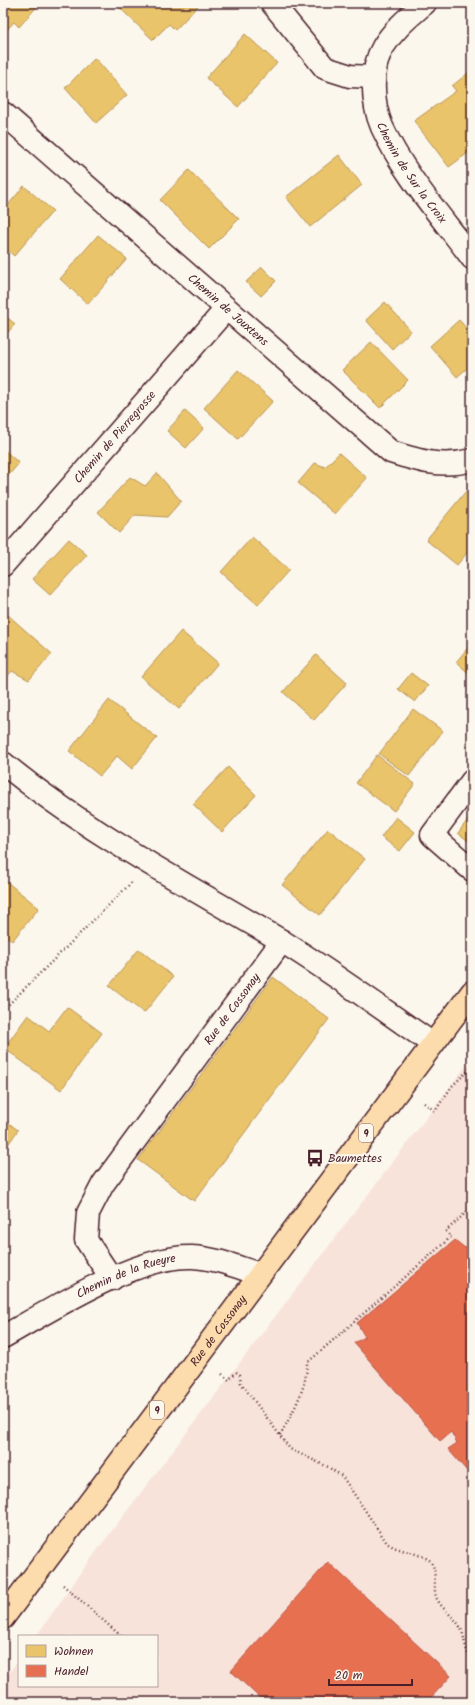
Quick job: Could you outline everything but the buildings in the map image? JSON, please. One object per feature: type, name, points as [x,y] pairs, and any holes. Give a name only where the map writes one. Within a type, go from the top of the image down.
[{"type":"main road","name":"Rue de Cossonay","points":[[3,1618],[259,1274],[472,992]]},
{"type":"street","points":[[272,3],[325,68],[350,76],[373,77]]},
{"type":"street","name":"Chemin de Sur la Croix","points":[[425,3],[396,29],[382,49],[373,77],[374,96],[382,126],[403,165],[472,258]]},
{"type":"street","name":"Chemin de Jouxtens","points":[[3,113],[391,452],[422,462],[456,464],[472,460]]},
{"type":"street","name":"Chemin de Pierregrosse","points":[[3,565],[226,309]]},
{"type":"street","points":[[3,763],[37,791],[150,864],[282,941],[432,1044]]},
{"type":"street","points":[[472,781],[432,836],[472,870]]},
{"type":"street","name":"Rue de Cossonay","points":[[112,1279],[86,1240],[88,1213],[102,1184],[282,941]]},
{"type":"street","name":"Chemin de la Rueyre","points":[[3,1337],[70,1299],[112,1279],[157,1261],[191,1257],[218,1261],[259,1274]]},
{"type":"path","points":[[3,1010],[150,864]]},
{"type":"path","points":[[424,1103],[435,1111],[452,1086],[472,1067]]},
{"type":"path","points":[[280,1436],[298,1400],[307,1374],[307,1363],[451,1237],[446,1231],[472,1207]]},
{"type":"path","points":[[222,1374],[230,1380],[236,1372],[240,1375],[241,1383],[290,1449],[328,1467],[342,1476],[387,1543],[392,1548],[424,1558],[431,1562],[434,1570],[435,1590],[438,1600],[459,1625],[464,1636],[466,1652],[472,1659]]},
{"type":"path","points":[[63,1585],[120,1635]]},
{"type":"shaded area","points":[[472,1058],[472,1702],[3,1702],[3,1681],[18,1660],[18,1687],[158,1687],[158,1635],[37,1635],[98,1549]]},
{"type":"place","name":"Baumettes","points":[[315,1158]]}]
